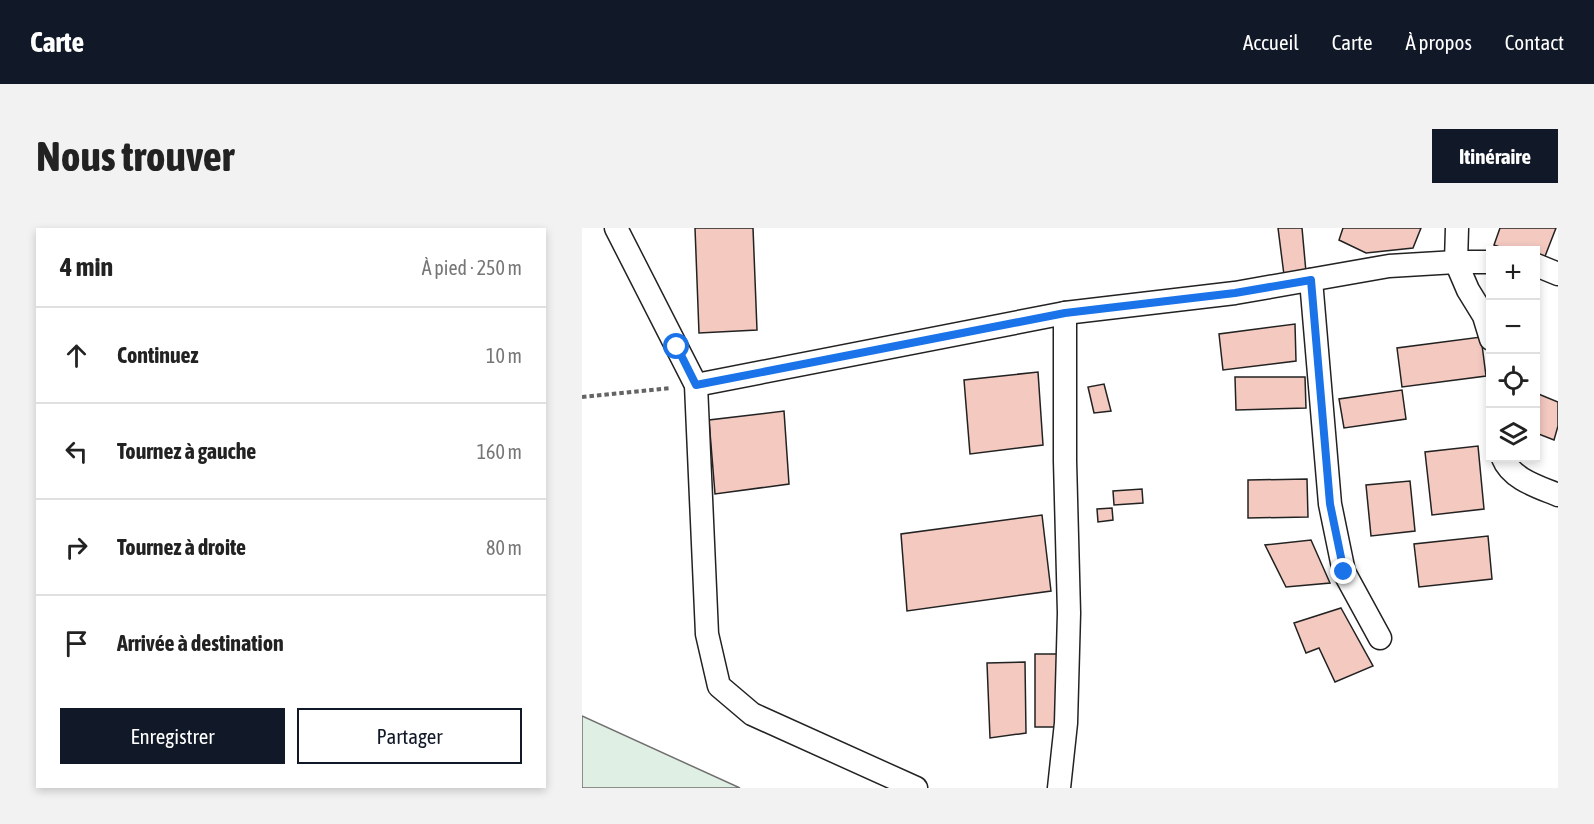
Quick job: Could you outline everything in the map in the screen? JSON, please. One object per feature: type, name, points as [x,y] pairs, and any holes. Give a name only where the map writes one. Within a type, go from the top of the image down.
[{"type":"street","points":[[616,228],[696,385],[707,634],[720,686],[752,714],[916,788]]},
{"type":"street","points":[[1457,228],[1456,262],[1486,323]]},
{"type":"street","points":[[696,385],[1065,313],[1235,293],[1389,266],[1486,262]]},
{"type":"street","points":[[1540,267],[1558,274]]},
{"type":"street","points":[[1311,280],[1330,504],[1344,572],[1380,638]]},
{"type":"street","points":[[1059,788],[1066,723],[1069,613],[1065,461],[1065,313]]},
{"type":"street","points":[[1505,462],[1518,477],[1558,495]]},
{"type":"path","points":[[582,398],[696,385]]},
{"type":"green space","points":[[582,716],[740,788],[582,788]]},
{"type":"building","points":[[695,228],[753,228],[757,330],[699,333]]},
{"type":"building","points":[[1278,228],[1302,228],[1306,272],[1284,275]]},
{"type":"building","points":[[1343,228],[1421,228],[1413,248],[1366,253],[1339,240]]},
{"type":"building","points":[[1500,228],[1556,228],[1542,264],[1540,263],[1540,246],[1494,245]]},
{"type":"building","points":[[1295,324],[1296,361],[1223,370],[1219,334]]},
{"type":"building","points":[[1481,337],[1486,376],[1402,387],[1397,348]]},
{"type":"building","points":[[1038,372],[1043,445],[970,454],[964,380]]},
{"type":"building","points":[[1235,377],[1305,377],[1306,408],[1236,410]]},
{"type":"building","points":[[1104,384],[1111,411],[1094,413],[1088,387]]},
{"type":"building","points":[[1402,390],[1406,419],[1344,428],[1339,399]]},
{"type":"building","points":[[1540,395],[1558,402],[1558,426],[1554,440],[1540,435]]},
{"type":"building","points":[[784,411],[789,484],[715,494],[709,420]]},
{"type":"building","points":[[1478,446],[1484,509],[1432,515],[1425,452]]},
{"type":"building","points":[[1307,479],[1308,517],[1248,518],[1248,480]]},
{"type":"building","points":[[1410,481],[1415,531],[1371,536],[1366,485]]},
{"type":"building","points":[[1142,489],[1143,503],[1114,505],[1113,491]]},
{"type":"building","points":[[1112,508],[1113,520],[1098,522],[1097,509]]},
{"type":"building","points":[[1042,515],[1051,591],[907,611],[901,534]]},
{"type":"building","points":[[1488,536],[1492,579],[1419,587],[1414,544]]},
{"type":"building","points":[[1311,540],[1330,583],[1286,587],[1265,545]]},
{"type":"building","points":[[1341,608],[1373,666],[1335,682],[1319,648],[1306,653],[1294,623]]},
{"type":"building","points":[[1035,654],[1059,654],[1060,727],[1035,727]]},
{"type":"building","points":[[1025,662],[1026,733],[990,738],[987,663]]},
{"type":"route","points":[[677,347],[696,385],[1065,313],[1235,293],[1311,280],[1330,504],[1344,572]]}]
